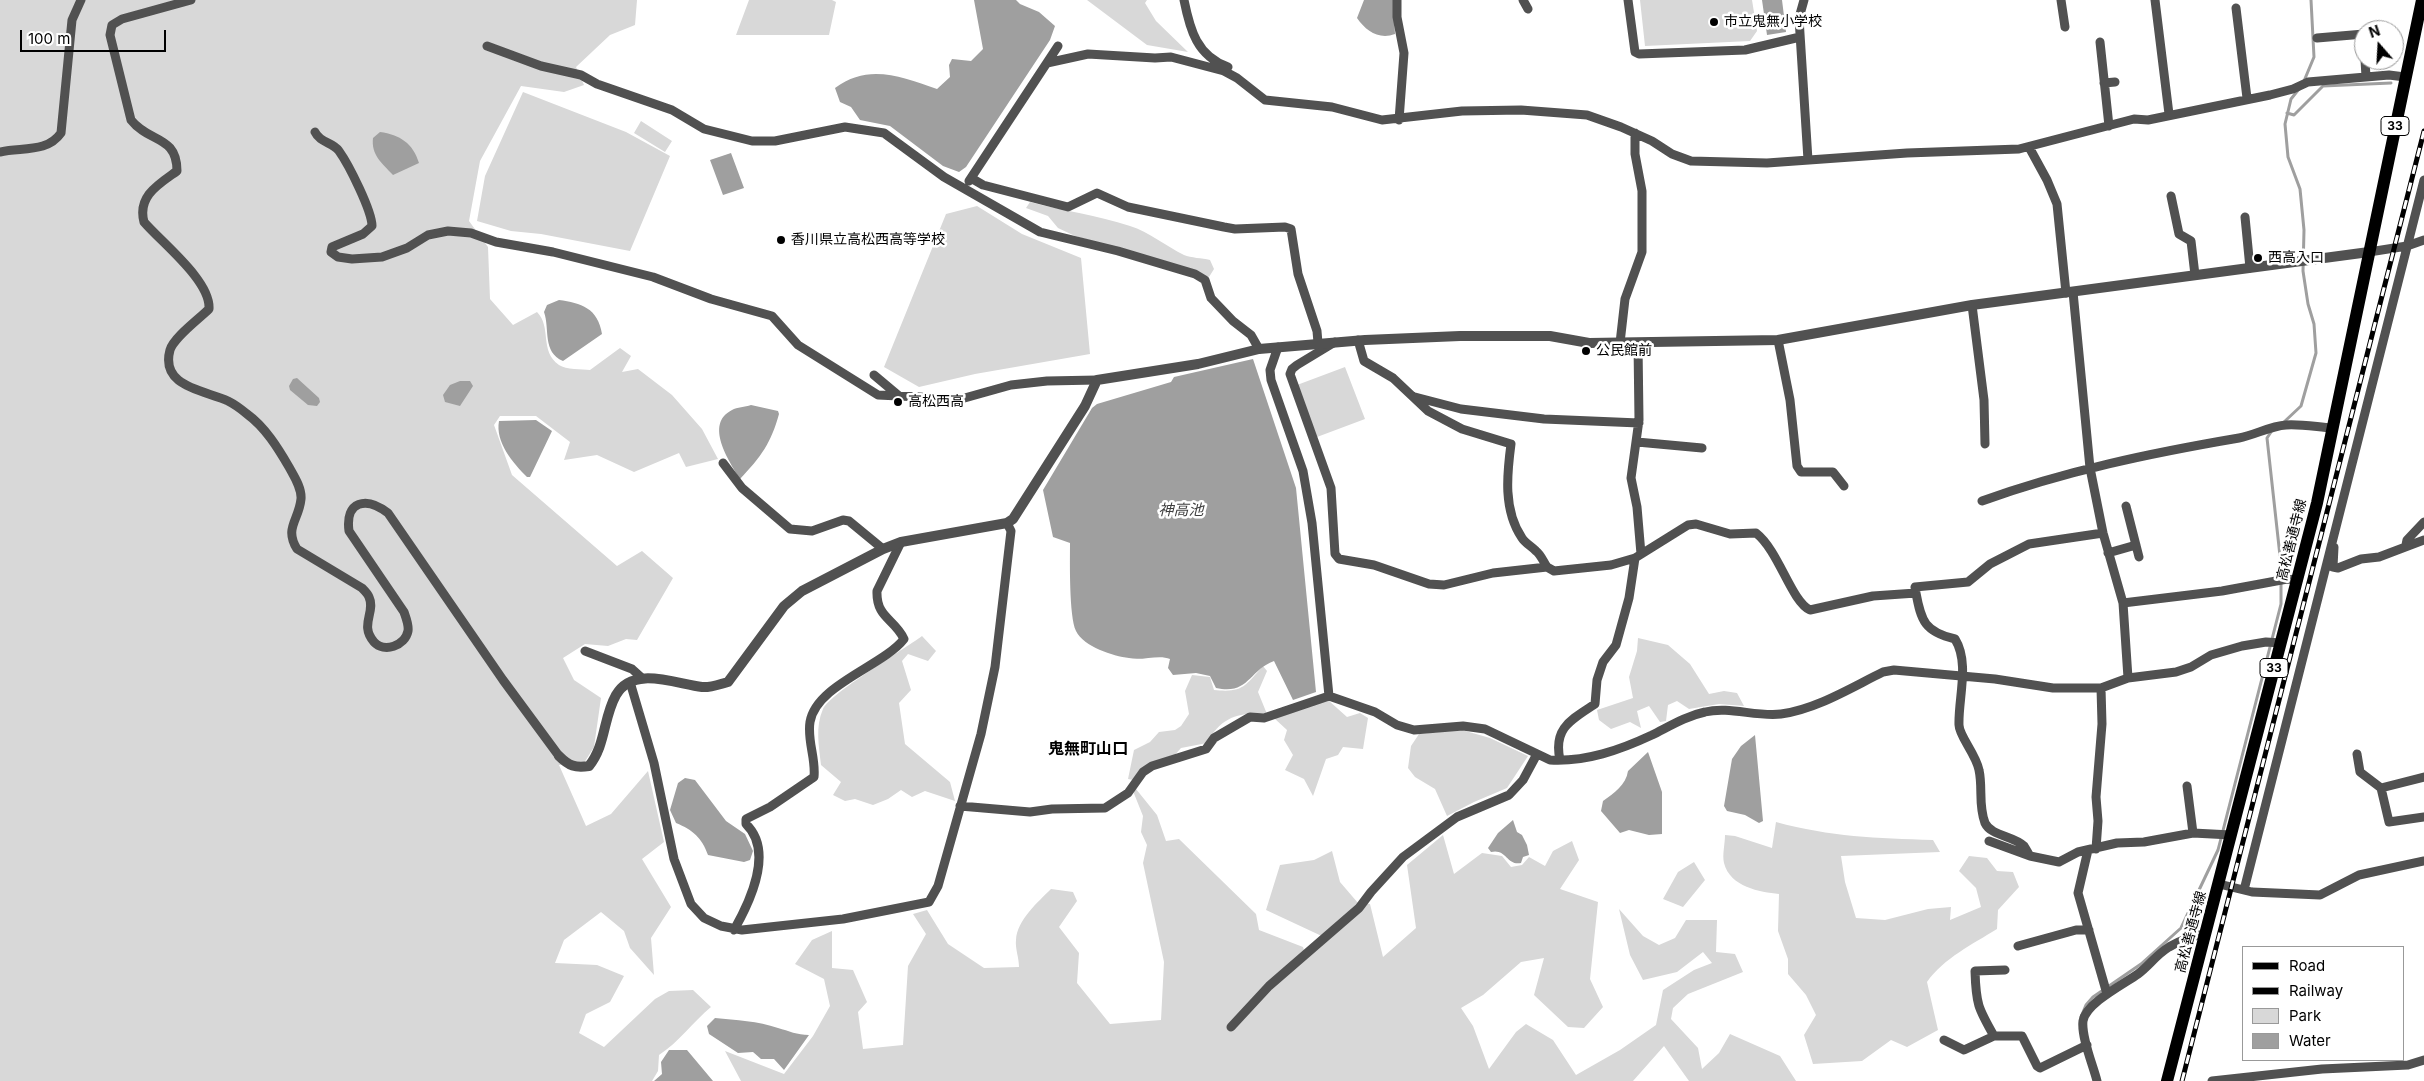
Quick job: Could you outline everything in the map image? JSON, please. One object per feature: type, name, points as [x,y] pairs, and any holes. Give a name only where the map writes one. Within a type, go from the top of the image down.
[{"type":"main road","name":"高松善通寺線","points":[[2167,1081],[2317,503],[2422,0]]},
{"type":"street","points":[[0,152],[45,146],[54,143],[61,133],[72,20],[81,0]]},
{"type":"street","points":[[191,0],[122,19],[112,25],[110,35],[131,120],[139,130],[169,144],[177,159],[177,170],[144,199],[142,212],[144,222],[198,280],[210,300],[209,309],[170,348],[168,362],[173,376],[181,384],[228,401],[248,414],[265,430],[299,487],[301,498],[291,527],[291,540],[297,549],[362,588],[370,597],[370,608],[366,624],[369,635],[375,644],[386,648],[398,645],[408,633],[408,623],[404,612],[349,531],[347,517],[353,508],[364,502],[376,504],[388,513],[503,680],[559,756],[567,764],[577,768],[589,766],[596,757],[603,741],[608,716],[617,693],[630,682],[642,678],[704,688],[728,682],[784,606],[802,591],[883,549],[901,542],[1007,523],[1013,519],[1085,406],[1097,380]]},
{"type":"street","points":[[1184,0],[1188,21],[1203,51],[1214,62],[1231,68],[1237,74],[1237,78]]},
{"type":"street","points":[[1397,0],[1397,17],[1404,53],[1399,120]]},
{"type":"street","points":[[1523,0],[1528,9]]},
{"type":"street","points":[[1628,0],[1635,52],[1639,54],[1745,50],[1800,37]]},
{"type":"street","points":[[1804,0],[1799,18],[1808,160]]},
{"type":"street","points":[[2061,0],[2065,28]]},
{"type":"street","points":[[2154,0],[2168,114]]},
{"type":"street","points":[[2236,8],[2246,98]]},
{"type":"street","points":[[2317,38],[2354,35]]},
{"type":"street","points":[[2100,42],[2109,126]]},
{"type":"street","points":[[487,46],[542,66],[581,75],[598,84],[672,110],[704,130],[752,142],[775,142],[846,127],[884,133],[944,177],[1009,216],[1040,232],[1118,251],[1195,274],[1205,280],[1211,298],[1233,321],[1251,335],[1259,349]]},
{"type":"street","points":[[965,188],[1058,46]]},
{"type":"street","points":[[1047,63],[1088,54],[1155,58],[1171,56],[1224,71],[1237,78],[1265,100],[1332,107],[1382,120],[1399,120],[1462,111],[1522,110],[1587,115],[1635,133],[1672,154],[1691,160],[1767,163],[2029,148],[2109,126],[2293,89],[2308,82],[2388,75],[2405,77]]},
{"type":"street","points":[[2366,70],[2366,77]]},
{"type":"street","points":[[2104,83],[2115,82]]},
{"type":"street","points":[[315,132],[318,139],[338,150],[344,164],[356,178],[372,218],[372,226],[364,234],[332,247],[331,252],[338,257],[352,259],[382,257],[407,248],[428,235],[448,231],[471,233],[496,242],[554,252],[653,277],[711,299],[772,316],[798,345],[878,395],[961,399],[1011,385],[1046,381],[1097,380],[1198,364],[1259,349],[1358,340],[1460,336],[1550,336],[1589,343],[1638,344],[1778,340],[1972,305],[2368,252],[2407,246],[2424,240]]},
{"type":"street","points":[[1620,343],[1624,299],[1642,252],[1642,191],[1635,154],[1635,133]]},
{"type":"street","points":[[2029,148],[2047,180],[2056,204],[2069,293],[2090,468],[2103,533],[2122,603],[2128,678]]},
{"type":"street","points":[[971,178],[983,185],[1068,207],[1097,193],[1128,207],[1216,226],[1235,229],[1285,227],[1291,229],[1298,274],[1318,343]]},
{"type":"street","points":[[2244,890],[2424,180]]},
{"type":"street","points":[[2171,196],[2179,234],[2191,241],[2194,276]]},
{"type":"street","points":[[2245,218],[2250,268]]},
{"type":"street","points":[[1972,305],[1984,400],[1986,444]]},
{"type":"street","points":[[1358,340],[1364,361],[1393,378],[1428,411],[1462,429],[1511,444],[1507,475],[1509,500],[1516,528],[1523,540],[1538,552],[1547,567],[1554,572],[1611,565],[1638,556],[1688,525],[1696,524],[1730,534],[1756,533],[1763,538],[1783,568],[1801,606],[1810,610],[1873,596],[1916,593]]},
{"type":"street","points":[[1778,340],[1790,400],[1797,466],[1801,472],[1833,472],[1844,486]]},
{"type":"street","points":[[1336,342],[1292,369],[1290,374],[1331,488],[1336,554],[1339,559],[1374,565],[1429,584],[1444,586],[1493,573],[1547,567]]},
{"type":"street","points":[[1560,760],[1558,750],[1559,737],[1565,725],[1595,704],[1597,680],[1603,662],[1616,645],[1638,556],[1637,508],[1631,478],[1639,423],[1638,344]]},
{"type":"street","points":[[1278,347],[1270,370],[1304,471],[1312,523],[1329,696]]},
{"type":"street","points":[[874,375],[899,396]]},
{"type":"street","points":[[1412,396],[1471,410],[1544,419],[1639,423]]},
{"type":"street","points":[[1982,501],[2026,485],[2194,444],[2242,437],[2288,425],[2332,428]]},
{"type":"street","points":[[1637,442],[1702,448]]},
{"type":"street","points":[[723,464],[742,488],[790,529],[812,531],[843,520],[849,521],[883,549]]},
{"type":"street","points":[[2126,506],[2140,557]]},
{"type":"street","points":[[2406,545],[2407,540],[2424,522]]},
{"type":"street","points":[[630,682],[654,763],[674,859],[691,904],[704,918],[734,930],[843,919],[929,902],[938,886],[981,734],[994,667],[1011,531],[1007,523]]},
{"type":"street","points":[[2030,856],[2023,845],[1994,831],[1985,821],[1981,808],[1980,770],[1974,752],[1960,731],[1962,677],[1958,644],[1955,639],[1938,635],[1925,624],[1920,617],[1915,587],[1968,582],[1990,564],[2028,544],[2103,533]]},
{"type":"street","points":[[2332,539],[2334,546],[2333,567],[2338,568],[2361,559],[2379,557],[2406,545],[2424,540]]},
{"type":"street","points":[[734,930],[745,911],[757,878],[758,846],[753,831],[746,824],[746,819],[770,807],[814,777],[810,722],[814,709],[824,697],[850,676],[898,646],[904,639],[902,634],[881,613],[877,600],[878,591],[901,542]]},
{"type":"street","points":[[2108,553],[2136,545]]},
{"type":"street","points":[[2122,603],[2222,591],[2287,579],[2298,580]]},
{"type":"street","points":[[960,806],[1030,812],[1052,809],[1105,808],[1128,793],[1143,772],[1152,766],[1206,749],[1214,738],[1250,717],[1264,718],[1329,696],[1376,712],[1397,725],[1414,730],[1463,726],[1485,729],[1550,760],[1560,760],[1594,757],[1619,749],[1683,719],[1707,711],[1781,714],[1814,704],[1883,672],[1894,670],[1995,679],[2053,688],[2101,688],[2128,678],[2176,672],[2191,667],[2211,655],[2242,646],[2266,642],[2281,643]]},
{"type":"street","points":[[585,651],[632,669],[642,678]]},
{"type":"street","points":[[2101,688],[2102,724],[2096,797],[2098,821],[2092,849],[2078,893],[2107,994]]},
{"type":"street","points":[[1231,1027],[1269,986],[1359,908],[1403,857],[1457,817],[1509,795],[1523,780],[1537,754]]},
{"type":"street","points":[[2357,754],[2360,772],[2381,788],[2389,822],[2424,817]]},
{"type":"street","points":[[2381,788],[2424,777]]},
{"type":"street","points":[[2187,786],[2192,833]]},
{"type":"street","points":[[1989,841],[2030,856],[2059,862],[2092,849],[2117,843],[2144,842],[2192,833],[2231,835]]},
{"type":"street","points":[[2219,884],[2244,890],[2320,895],[2354,877],[2424,861]]},
{"type":"street","points":[[2018,946],[2076,930],[2088,930]]},
{"type":"street","points":[[2097,1081],[2083,1020],[2087,1013],[2107,994],[2140,973],[2152,959],[2169,947],[2190,936],[2205,934]]},
{"type":"street","points":[[1994,1036],[1980,1011],[1976,999],[1976,971],[2005,970]]},
{"type":"street","points":[[1944,1040],[1964,1050],[1994,1036],[2022,1036],[2037,1066],[2040,1068],[2088,1045]]},
{"type":"street","points":[[2212,1081],[2322,1069],[2408,1065],[2424,1060]]},
{"type":"green space","points":[[0,0],[637,0],[635,25],[610,35],[576,67],[584,85],[564,92],[521,86],[480,161],[469,221],[488,247],[490,299],[513,325],[537,312],[544,325],[549,353],[559,365],[566,368],[590,370],[620,348],[631,356],[622,372],[638,369],[672,395],[702,429],[718,459],[686,467],[679,453],[634,472],[597,455],[564,460],[570,442],[536,416],[500,416],[494,425],[512,475],[617,566],[642,551],[673,578],[637,640],[626,639],[608,646],[585,644],[563,658],[574,680],[601,698],[594,747],[584,763],[559,765],[586,826],[611,814],[648,771],[664,842],[642,859],[671,907],[651,938],[654,975],[630,948],[624,931],[601,912],[564,940],[555,963],[597,965],[624,976],[610,1002],[586,1014],[579,1033],[604,1047],[655,999],[669,991],[693,990],[711,1007],[659,1055],[658,1071],[652,1081],[0,1081]]},
{"type":"green space","points":[[749,0],[832,0],[836,2],[829,35],[736,35]]},
{"type":"green space","points":[[1087,0],[1147,0],[1145,3],[1156,21],[1188,52],[1147,45]]},
{"type":"green space","name":"市立鬼無小学校","points":[[1640,0],[1752,0],[1757,31],[1750,41],[1645,46]]},
{"type":"green space","points":[[523,92],[626,132],[670,156],[630,251],[541,234],[511,231],[477,221],[485,176]]},
{"type":"green space","points":[[641,121],[672,141],[665,152],[634,133]]},
{"type":"green space","points":[[1030,202],[1130,226],[1184,255],[1210,260],[1214,269],[1209,277],[1191,269],[1075,236],[1058,228],[1048,216],[1026,208]]},
{"type":"green space","points":[[977,206],[1022,234],[1081,258],[1090,354],[975,374],[919,387],[884,367],[946,214]]},
{"type":"green space","points":[[1345,367],[1365,419],[1317,437],[1297,385]]},
{"type":"green space","points":[[922,636],[936,651],[928,661],[908,654],[902,661],[911,690],[899,703],[905,744],[950,782],[955,801],[925,791],[912,797],[901,790],[888,799],[873,805],[855,799],[845,801],[833,795],[841,782],[821,765],[818,730],[823,709],[839,693]]},
{"type":"green space","points":[[1638,638],[1668,645],[1690,664],[1709,694],[1724,691],[1737,693],[1744,706],[1719,704],[1689,709],[1677,701],[1668,705],[1666,721],[1660,722],[1649,706],[1637,711],[1641,728],[1630,722],[1611,729],[1599,720],[1597,710],[1633,698],[1629,677],[1637,651]]},
{"type":"green space","points":[[1263,666],[1267,671],[1258,692],[1267,714],[1239,715],[1232,718],[1218,727],[1207,743],[1181,748],[1173,757],[1133,780],[1128,779],[1134,750],[1150,742],[1159,732],[1175,730],[1181,726],[1189,714],[1185,691],[1192,675],[1210,677],[1214,690],[1224,691],[1243,687]]},
{"type":"green space","points":[[1328,700],[1347,717],[1360,713],[1368,718],[1363,749],[1343,747],[1338,755],[1326,759],[1313,796],[1304,779],[1285,770],[1293,755],[1284,740],[1287,730],[1274,718]]},
{"type":"green space","points":[[1462,730],[1490,738],[1528,756],[1507,788],[1447,816],[1435,789],[1415,777],[1408,768],[1411,746],[1419,734]]},
{"type":"green space","points":[[1136,789],[1157,815],[1166,841],[1179,839],[1256,914],[1259,930],[1303,947],[1307,959],[1326,938],[1266,910],[1280,865],[1314,860],[1332,851],[1340,882],[1358,903],[1370,904],[1383,957],[1416,928],[1407,865],[1443,835],[1454,874],[1482,853],[1502,856],[1511,867],[1522,865],[1529,857],[1545,866],[1553,851],[1572,841],[1579,860],[1560,889],[1598,902],[1590,979],[1603,1007],[1584,1028],[1568,1027],[1534,995],[1544,958],[1521,962],[1483,995],[1461,1008],[1473,1026],[1489,1069],[1516,1032],[1526,1024],[1553,1040],[1576,1075],[1620,1050],[1656,1025],[1663,990],[1694,970],[1712,963],[1703,952],[1677,972],[1643,980],[1630,955],[1619,909],[1643,936],[1659,945],[1675,938],[1686,920],[1717,920],[1716,952],[1735,954],[1743,972],[1688,994],[1673,1008],[1671,1019],[1698,1048],[1702,1069],[1719,1053],[1730,1034],[1780,1056],[1796,1081],[1689,1081],[1664,1046],[1633,1081],[741,1081],[725,1051],[784,1074],[813,1036],[830,1006],[824,979],[795,964],[812,940],[832,931],[832,968],[853,970],[867,1002],[858,1012],[863,1049],[903,1045],[908,966],[926,934],[913,914],[927,910],[948,944],[984,968],[1019,967],[1016,943],[1020,925],[1034,906],[1051,889],[1073,892],[1077,901],[1059,927],[1079,953],[1077,983],[1110,1024],[1161,1020],[1164,962],[1143,863],[1147,845],[1141,832],[1143,816],[1133,791]]},
{"type":"green space","points":[[1776,822],[1835,834],[1933,840],[1940,852],[1841,856],[1845,882],[1856,918],[1885,920],[1928,909],[1951,907],[1950,920],[1981,907],[1976,888],[1959,871],[1969,856],[1987,858],[1997,871],[2013,872],[2019,887],[1998,910],[1997,929],[1950,959],[1927,982],[1938,1030],[1907,1047],[1891,1040],[1862,1061],[1813,1064],[1804,1035],[1816,1015],[1806,995],[1788,974],[1788,959],[1778,931],[1779,894],[1755,890],[1739,883],[1727,871],[1723,860],[1725,835],[1735,836],[1772,848]]},
{"type":"green space","points":[[1694,862],[1705,880],[1683,907],[1663,899],[1678,872]]},
{"type":"water","points":[[974,0],[1016,0],[1020,4],[1039,12],[1055,26],[1050,40],[966,167],[959,172],[943,166],[890,126],[860,120],[851,107],[840,102],[835,88],[848,80],[873,74],[911,80],[937,89],[950,77],[949,65],[952,59],[971,61],[983,49]]},
{"type":"water","points":[[1364,0],[1393,0],[1395,34],[1389,36],[1378,35],[1361,23],[1357,18]]},
{"type":"water","points":[[1762,0],[1782,0],[1786,32],[1767,35]]},
{"type":"water","points":[[380,132],[394,135],[405,141],[413,150],[419,163],[393,175],[381,163],[374,149],[373,138]]},
{"type":"water","points":[[731,153],[744,188],[723,195],[710,160]]},
{"type":"water","points":[[559,300],[587,308],[597,318],[602,334],[563,361],[556,357],[549,346],[544,312],[547,305]]},
{"type":"water","name":"神高池","points":[[1253,359],[1296,488],[1316,692],[1293,700],[1274,661],[1265,665],[1242,685],[1227,689],[1216,688],[1210,676],[1196,673],[1173,675],[1168,668],[1170,659],[1161,657],[1134,659],[1122,657],[1107,653],[1085,642],[1076,631],[1072,614],[1070,543],[1053,537],[1043,490],[1092,408],[1097,404],[1171,382],[1174,377]]},
{"type":"water","points":[[297,378],[319,398],[320,402],[317,406],[308,405],[290,390],[289,386],[293,379]]},
{"type":"water","points":[[460,381],[470,381],[473,386],[460,406],[445,402],[443,395],[450,385]]},
{"type":"water","points":[[751,405],[778,411],[779,414],[764,449],[754,464],[740,479],[721,443],[720,424],[724,416],[732,410]]},
{"type":"water","points":[[536,420],[552,431],[530,477],[527,477],[511,459],[502,444],[498,429],[499,421]]},
{"type":"water","points":[[1755,735],[1763,821],[1759,823],[1745,815],[1727,811],[1724,806],[1732,759],[1741,746]]},
{"type":"water","points":[[1648,752],[1662,792],[1662,834],[1649,835],[1629,830],[1620,833],[1601,811],[1603,801],[1619,788],[1625,780],[1628,771]]},
{"type":"water","points":[[685,778],[695,780],[726,821],[745,834],[753,851],[750,860],[744,862],[708,855],[696,835],[676,823],[670,810],[678,783]]},
{"type":"water","points":[[1513,820],[1517,832],[1522,835],[1527,845],[1529,855],[1523,857],[1521,863],[1513,862],[1500,852],[1491,852],[1488,848],[1498,833]]},
{"type":"water","points":[[715,1018],[755,1022],[797,1034],[809,1035],[784,1070],[774,1059],[761,1059],[753,1052],[738,1053],[709,1034],[707,1026]]},
{"type":"water","points":[[669,1050],[687,1050],[713,1081],[654,1081],[662,1074],[661,1062]]},
{"type":"waterway","points":[[2304,81],[2314,57],[2311,0]]},
{"type":"waterway","points":[[2287,113],[2294,115],[2323,86],[2391,83]]},
{"type":"waterway","points":[[2284,422],[2301,406],[2316,353],[2314,324],[2308,304],[2303,271],[2304,230],[2300,189],[2288,157],[2285,124],[2291,99],[2299,89]]},
{"type":"waterway","points":[[2081,1017],[2086,1005],[2093,997],[2141,964],[2181,928],[2218,850],[2281,604],[2281,565],[2267,438],[2271,432]]},
{"type":"railway","points":[[2182,1081],[2424,131]]},
{"type":"place","name":"市立鬼無小学校","points":[[1714,22]]},
{"type":"place","name":"香川県立高松西高等学校","points":[[781,240]]},
{"type":"place","name":"西高入口","points":[[2258,258]]},
{"type":"place","name":"公民館前","points":[[1586,351]]},
{"type":"place","name":"高松西高","points":[[898,402]]},
{"type":"district","name":"鬼無町山口","points":[[1088,749]]}]
